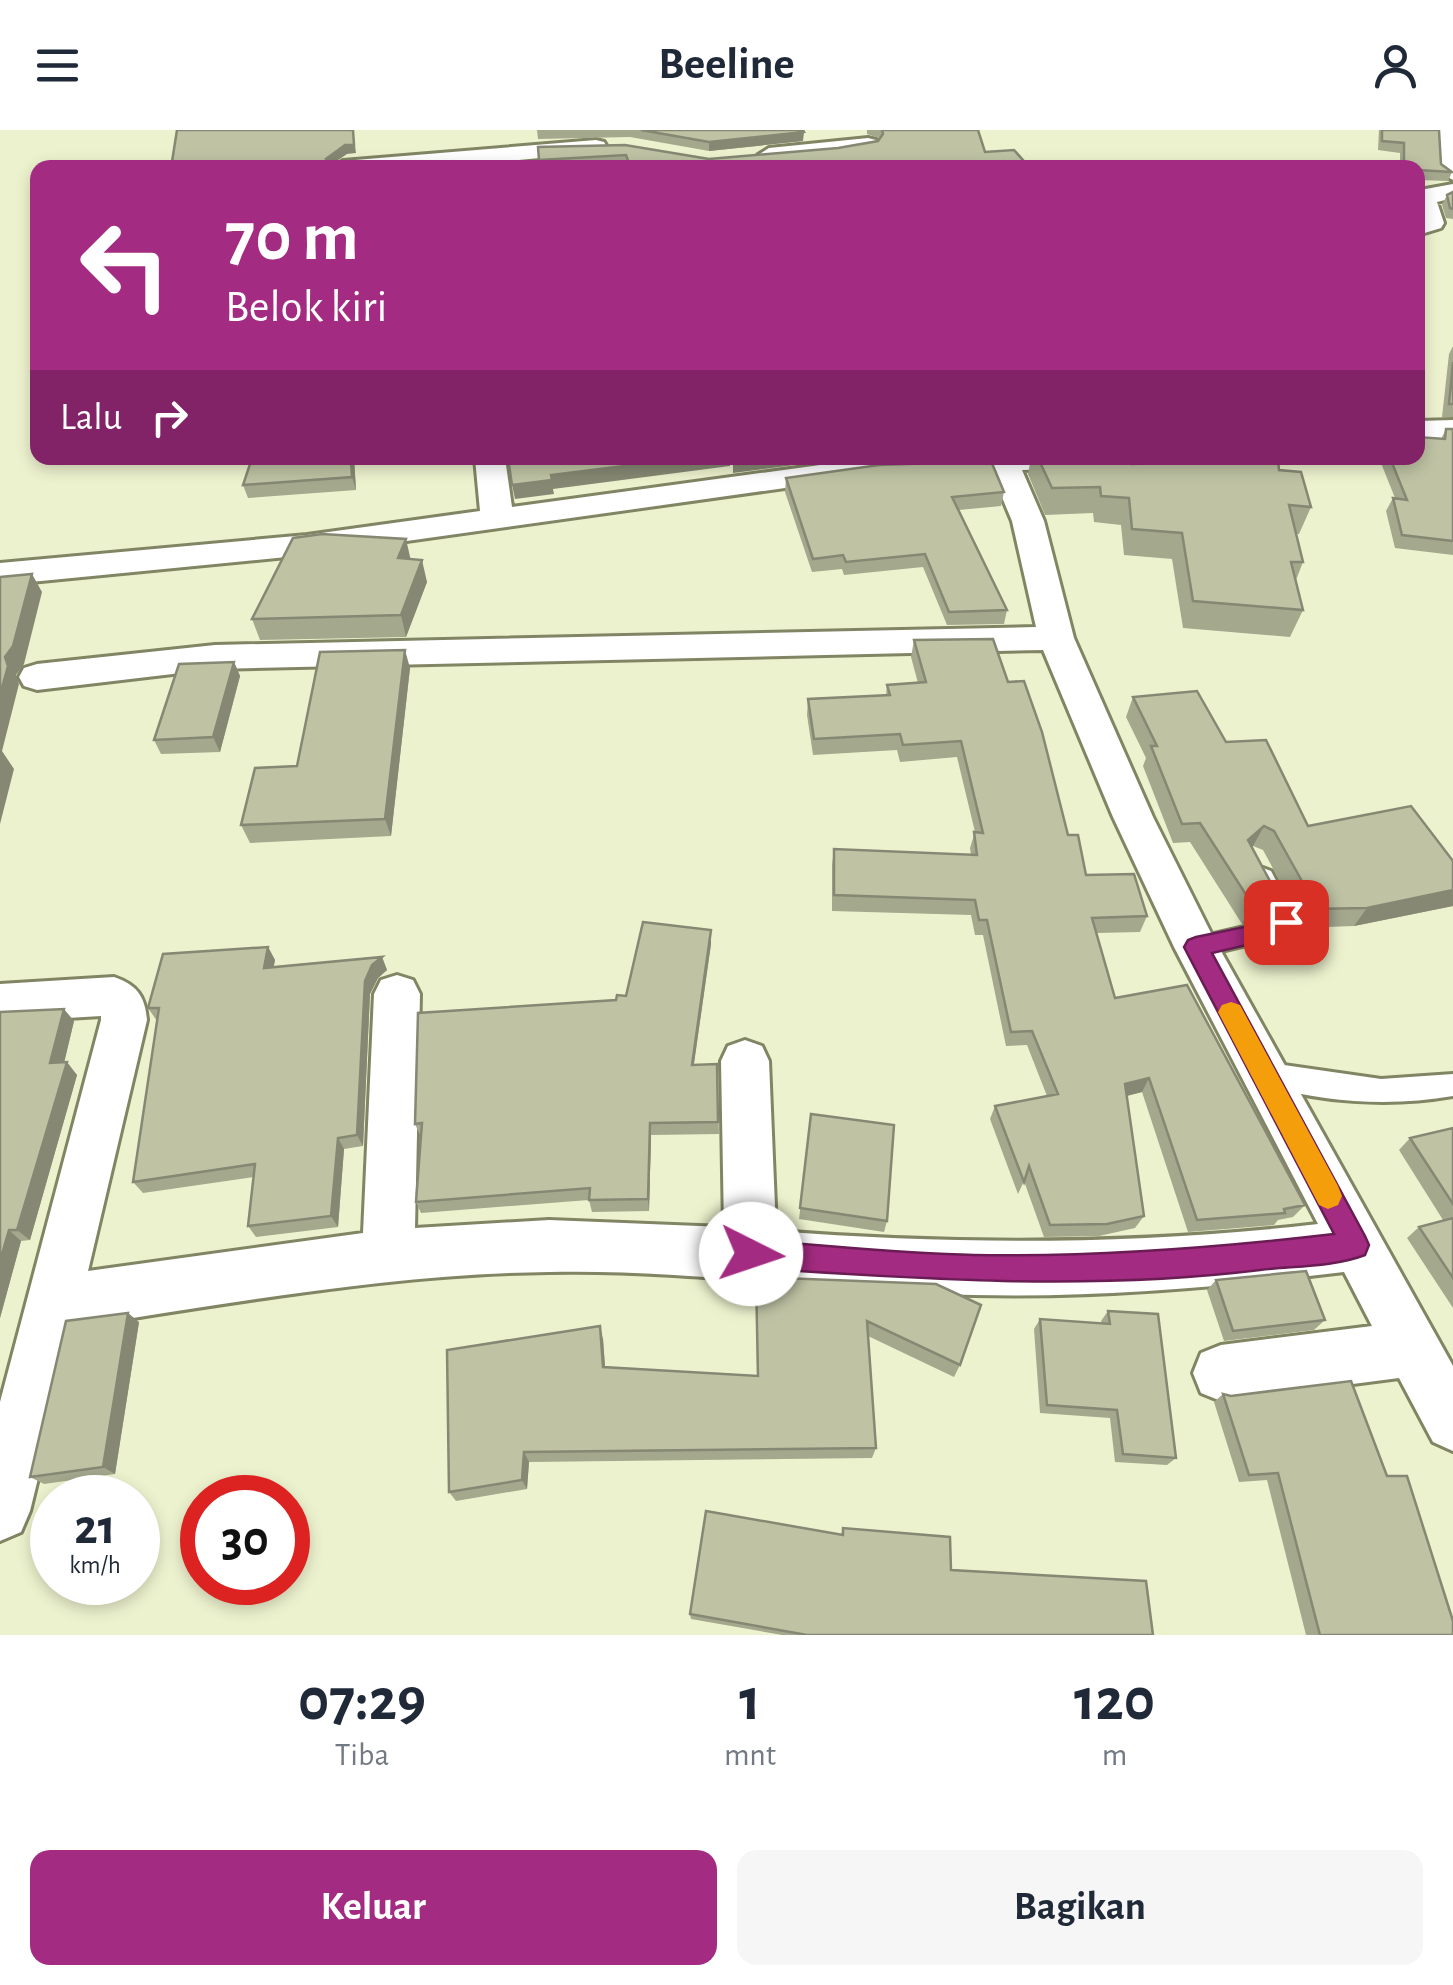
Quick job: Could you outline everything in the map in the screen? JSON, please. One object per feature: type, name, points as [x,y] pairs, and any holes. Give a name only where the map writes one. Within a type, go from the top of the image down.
[{"type":"street","points":[[1449,130],[1453,173]]},
{"type":"street","points":[[743,158],[863,137],[880,160]]},
{"type":"street","points":[[413,160],[622,147]]},
{"type":"street","points":[[1425,226],[1432,223],[1425,202],[1428,195],[1453,191]]},
{"type":"street","points":[[1425,430],[1453,429]]},
{"type":"street","points":[[491,465],[497,517]]},
{"type":"street","points":[[0,574],[308,545],[894,465]]},
{"type":"street","points":[[1005,465],[1028,521],[1056,638],[1133,816],[1196,947],[1453,1422]]},
{"type":"street","points":[[37,677],[215,657],[1056,638]]},
{"type":"street","points":[[388,1258],[397,994]]},
{"type":"street","points":[[0,1002],[114,996],[123,1006],[124,1020],[0,1511]]},
{"type":"street","points":[[745,1061],[751,1254]]},
{"type":"street","points":[[54,1302],[388,1258],[546,1246],[751,1254],[970,1269],[1218,1262],[1355,1245]]},
{"type":"street","points":[[1221,1372],[1414,1348]]},
{"type":"lane","points":[[1196,947],[1280,928],[1286,922],[1252,858]]},
{"type":"lane","points":[[1263,1073],[1384,1092],[1420,1092],[1453,1086]]},
{"type":"building","points":[[177,130],[353,130],[354,145],[345,145],[327,160],[172,160]]},
{"type":"building","points":[[641,130],[803,130],[804,132],[709,142]]},
{"type":"building","points":[[882,130],[978,130],[985,152],[1014,150],[1023,160],[628,160],[626,155],[539,160],[538,147],[625,145],[709,159],[838,148],[878,141]]},
{"type":"building","points":[[1382,130],[1439,130],[1441,164],[1452,172],[1425,170],[1425,160],[1404,160],[1404,143],[1382,141]]},
{"type":"building","points":[[1453,192],[1453,209],[1447,195]]},
{"type":"building","points":[[1453,362],[1453,404],[1449,404]]},
{"type":"building","points":[[1446,429],[1453,429],[1453,541],[1402,535],[1393,498],[1407,500],[1393,465],[1425,465],[1425,438],[1445,439]]},
{"type":"building","points":[[250,465],[351,465],[352,477],[243,485]]},
{"type":"building","points":[[509,465],[632,465],[551,475],[552,480],[512,485]]},
{"type":"building","points":[[879,465],[993,465],[1004,492],[952,497],[1007,610],[949,612],[925,554],[846,562],[843,555],[813,559],[786,478]]},
{"type":"building","points":[[1041,465],[1279,465],[1279,470],[1301,472],[1311,507],[1289,505],[1303,562],[1291,562],[1303,610],[1193,601],[1182,533],[1132,529],[1129,498],[1101,496],[1100,487],[1052,488]]},
{"type":"building","points":[[322,534],[406,539],[398,558],[422,560],[401,615],[252,619],[293,538]]},
{"type":"building","points":[[32,574],[13,646],[5,657],[8,666],[0,695],[0,577]]},
{"type":"building","points":[[993,639],[1008,682],[1024,681],[1042,732],[1068,835],[1078,835],[1086,875],[1134,874],[1147,916],[1092,918],[1115,998],[1187,985],[1305,1205],[1284,1209],[1285,1213],[1197,1220],[1149,1078],[1125,1084],[1144,1216],[1107,1224],[1050,1225],[1029,1166],[1024,1182],[995,1106],[1058,1094],[1032,1031],[1011,1032],[987,920],[979,920],[975,900],[834,895],[834,849],[977,855],[974,832],[983,833],[961,741],[903,745],[900,734],[814,739],[808,699],[890,695],[887,685],[926,682],[914,640]]},
{"type":"building","points":[[405,650],[385,819],[241,825],[255,768],[297,766],[320,652]]},
{"type":"building","points":[[234,662],[213,737],[154,740],[179,664]]},
{"type":"building","points":[[1197,691],[1226,742],[1266,740],[1308,826],[1411,806],[1453,861],[1453,890],[1367,908],[1310,909],[1313,901],[1274,831],[1264,826],[1248,840],[1279,898],[1252,904],[1200,823],[1182,824],[1151,746],[1157,746],[1133,697]]},
{"type":"building","points":[[643,922],[711,930],[692,1065],[717,1064],[718,1122],[650,1123],[648,1199],[589,1200],[590,1188],[416,1202],[422,1123],[415,1124],[418,1013],[616,1000],[617,995],[626,996]]},
{"type":"building","points":[[268,947],[264,968],[382,957],[372,965],[365,981],[357,1135],[338,1138],[331,1216],[248,1226],[255,1164],[133,1182],[159,1008],[148,1008],[163,954]]},
{"type":"building","points":[[64,1009],[50,1063],[67,1062],[17,1230],[9,1230],[0,1261],[0,1012]]},
{"type":"building","points":[[811,1114],[894,1125],[887,1221],[800,1208]]},
{"type":"building","points":[[1453,1128],[1453,1204],[1410,1138]]},
{"type":"building","points":[[1453,1218],[1453,1278],[1419,1227]]},
{"type":"building","points":[[1306,1271],[1325,1320],[1233,1331],[1216,1280]]},
{"type":"building","points":[[756,1277],[936,1284],[981,1305],[960,1365],[867,1321],[876,1448],[524,1452],[522,1480],[449,1492],[447,1350],[600,1326],[603,1367],[758,1376]]},
{"type":"building","points":[[1108,1311],[1158,1314],[1176,1458],[1123,1454],[1117,1410],[1047,1405],[1040,1319],[1110,1324]]},
{"type":"building","points":[[128,1313],[103,1467],[30,1475],[66,1321]]},
{"type":"building","points":[[1351,1381],[1387,1476],[1407,1476],[1453,1621],[1453,1635],[1320,1635],[1278,1473],[1249,1475],[1223,1394]]},
{"type":"building","points":[[706,1511],[843,1535],[843,1528],[950,1537],[951,1570],[1146,1581],[1153,1635],[807,1635],[690,1614]]},
{"type":"slow traffic","points":[[1231,1012],[1328,1196]]},
{"type":"route","points":[[751,1254],[970,1269],[1109,1268],[1218,1262],[1355,1245],[1196,947],[1280,928],[1286,922]]}]
